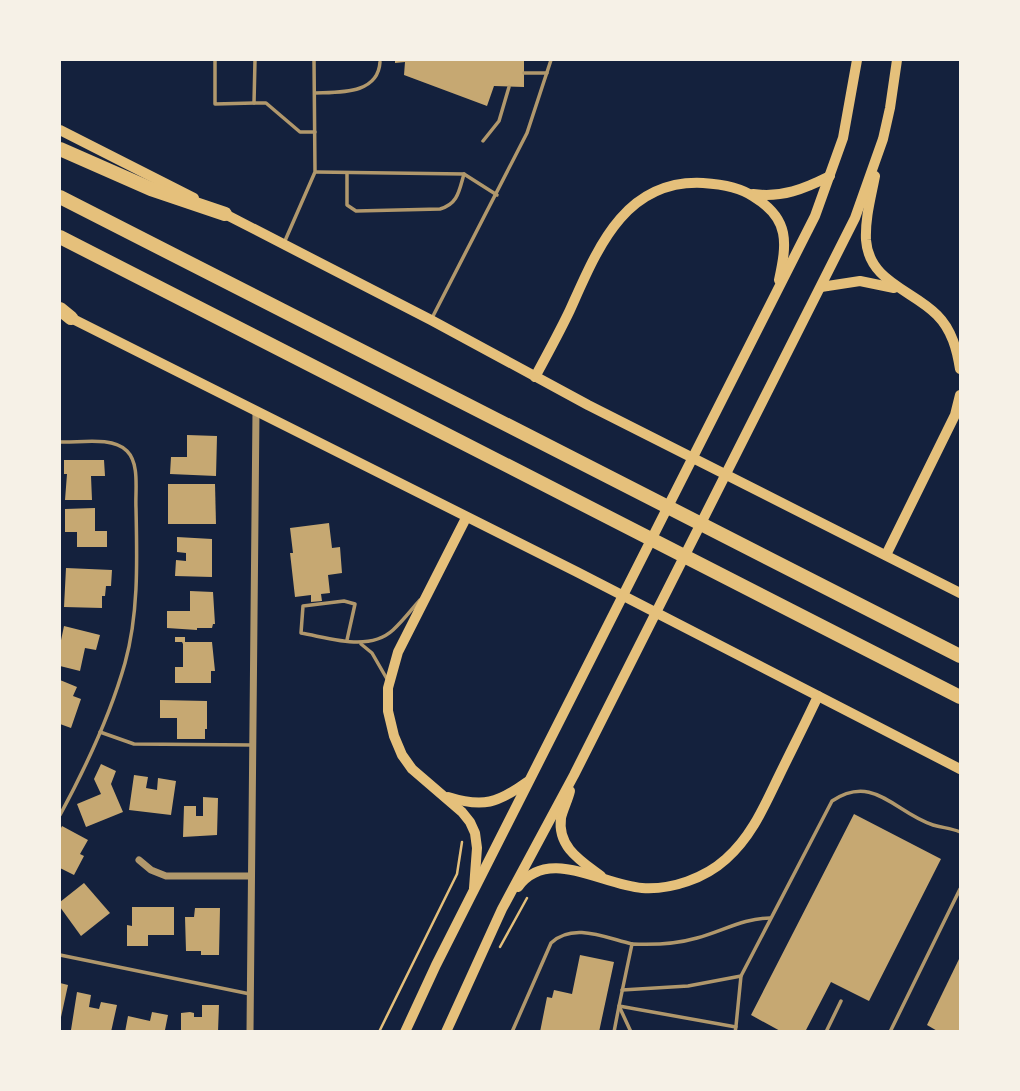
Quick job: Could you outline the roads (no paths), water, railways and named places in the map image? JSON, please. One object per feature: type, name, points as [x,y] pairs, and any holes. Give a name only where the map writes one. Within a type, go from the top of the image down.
[{"type":"highway","points":[[60,149],[151,189],[225,214]]},
{"type":"highway","points":[[60,197],[961,656]]},
{"type":"highway","points":[[60,237],[961,697]]},
{"type":"main road","points":[[405,1031],[816,216],[848,114],[857,60]]},
{"type":"main road","points":[[897,60],[867,217],[866,242],[876,268],[901,290],[937,315],[949,331],[957,349],[961,369]]},
{"type":"main road","points":[[60,130],[284,243],[535,377],[961,593]]},
{"type":"main road","points":[[446,1031],[502,909],[574,775],[855,218],[883,139]]},
{"type":"main road","points":[[535,377],[613,225],[652,192],[672,185],[713,184],[750,194],[783,195],[830,176]]},
{"type":"main road","points":[[750,194],[768,205],[780,220],[785,237],[776,293]]},
{"type":"main road","points":[[821,287],[860,281],[879,283],[901,290]]},
{"type":"main road","points":[[63,313],[961,769]]},
{"type":"main road","points":[[886,555],[955,415],[961,395]]},
{"type":"main road","points":[[466,518],[398,652],[389,682],[388,711],[402,755],[412,769],[462,812],[475,833],[477,848],[474,893]]},
{"type":"main road","points":[[502,909],[524,880],[534,872],[548,867],[642,888],[667,887],[712,870],[750,833],[818,696]]},
{"type":"main road","points":[[574,775],[561,818],[562,834],[566,846],[574,856],[606,880]]},
{"type":"main road","points":[[442,794],[471,804],[482,803],[498,800],[529,781]]},
{"type":"street","points":[[250,1031],[256,411]]},
{"type":"street","points":[[139,860],[151,870],[166,876],[251,876]]},
{"type":"lane","points":[[215,60],[215,104],[266,103],[300,132],[314,132]]},
{"type":"lane","points":[[254,60],[254,103]]},
{"type":"lane","points":[[284,243],[315,172],[314,60]]},
{"type":"lane","points":[[431,320],[527,133],[551,60]]},
{"type":"lane","points":[[314,93],[351,92],[360,89],[377,75],[380,62]]},
{"type":"lane","points":[[524,73],[547,73]]},
{"type":"lane","points":[[483,141],[499,121],[509,87]]},
{"type":"lane","points":[[315,172],[464,174],[497,195]]},
{"type":"lane","points":[[347,173],[347,205],[356,211],[440,209],[450,206],[457,198],[464,174]]},
{"type":"lane","points":[[60,442],[110,443],[125,449],[134,463],[137,547],[134,608],[126,661],[84,772],[60,815]]},
{"type":"lane","points":[[346,640],[355,604],[344,601],[303,606],[301,633],[346,640],[359,642],[372,641],[391,632],[428,591]]},
{"type":"lane","points":[[359,642],[372,653],[389,682]]},
{"type":"lane","points":[[100,732],[134,744],[252,745]]},
{"type":"lane","points":[[619,1006],[735,1029],[741,976],[832,801],[841,795],[850,791],[867,790],[934,826],[949,827],[961,832]]},
{"type":"lane","points":[[890,1031],[961,889]]},
{"type":"lane","points":[[512,1031],[551,943],[558,937],[583,932],[632,944],[650,944],[695,939],[752,918],[771,918]]},
{"type":"lane","points":[[614,1031],[632,944]]},
{"type":"lane","points":[[60,955],[250,994]]},
{"type":"lane","points":[[622,990],[688,986],[741,976]]},
{"type":"lane","points":[[826,1031],[841,1001]]},
{"type":"lane","points":[[619,1006],[631,1031]]}]
